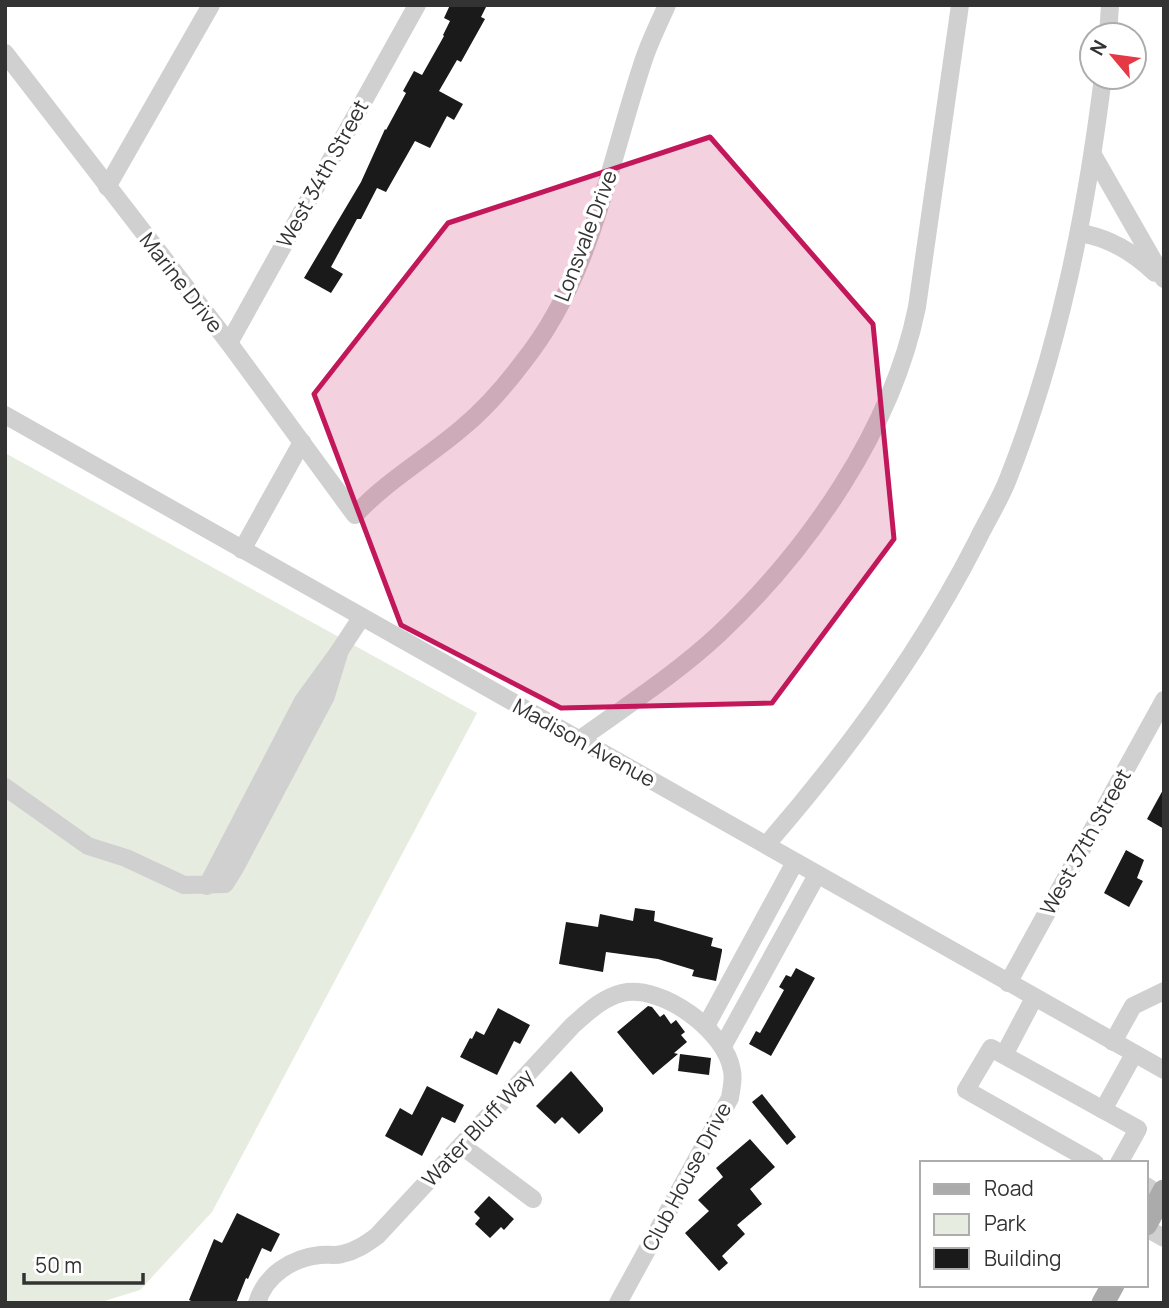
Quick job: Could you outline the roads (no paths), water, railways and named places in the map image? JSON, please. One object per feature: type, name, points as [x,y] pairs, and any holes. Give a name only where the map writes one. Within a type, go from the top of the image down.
[{"type":"main road","points":[[1148,1220],[1157,1191]]},
{"type":"main road","points":[[1103,1303],[1112,1287]]},
{"type":"street","points":[[107,187],[211,5]]},
{"type":"street","name":"West 34th Street","points":[[229,344],[417,5]]},
{"type":"street","name":"Lonsvale Drive","points":[[355,514],[369,499],[482,410],[526,359],[552,320],[571,285],[600,211],[645,57],[667,5]]},
{"type":"street","points":[[579,740],[690,658],[718,634],[768,583],[799,547],[834,496],[870,435],[895,384],[911,339],[960,5]]},
{"type":"street","name":"Marine Drive","points":[[5,53],[229,344],[355,514]]},
{"type":"street","points":[[765,845],[796,811],[913,655],[962,570],[1007,482],[1041,387],[1079,233],[1094,155],[1101,91]]},
{"type":"street","points":[[1094,155],[1164,280]]},
{"type":"street","points":[[1079,233],[1094,235],[1118,246],[1144,262],[1164,280]]},
{"type":"street","name":"Madison Avenue","points":[[5,415],[1164,1070]]},
{"type":"street","points":[[242,550],[302,442]]},
{"type":"street","points":[[5,787],[88,846],[126,858],[184,885],[225,884],[326,696],[341,650],[361,618]]},
{"type":"street","name":"West 37th Street","points":[[1008,983],[1164,700]]},
{"type":"street","points":[[706,1026],[795,862]]},
{"type":"street","points":[[723,1046],[817,875]]},
{"type":"street","points":[[1113,1042],[1133,1006],[1164,991]]},
{"type":"street","name":"Water Bluff Way","points":[[257,1303],[259,1295],[274,1275],[295,1261],[319,1255],[340,1255],[360,1248],[377,1236],[573,1025],[606,998],[624,993],[651,993],[681,1008],[706,1026]]},
{"type":"street","points":[[1004,1055],[1034,998]]},
{"type":"street","name":"Club House Drive","points":[[618,1303],[730,1098],[732,1071],[723,1046],[706,1026]]},
{"type":"street","points":[[1091,1161],[967,1090],[991,1048],[1138,1129],[1120,1161]]},
{"type":"street","points":[[1103,1110],[1134,1054]]},
{"type":"street","points":[[462,1146],[533,1199]]},
{"type":"street","points":[[1148,1227],[1164,1238]]}]
